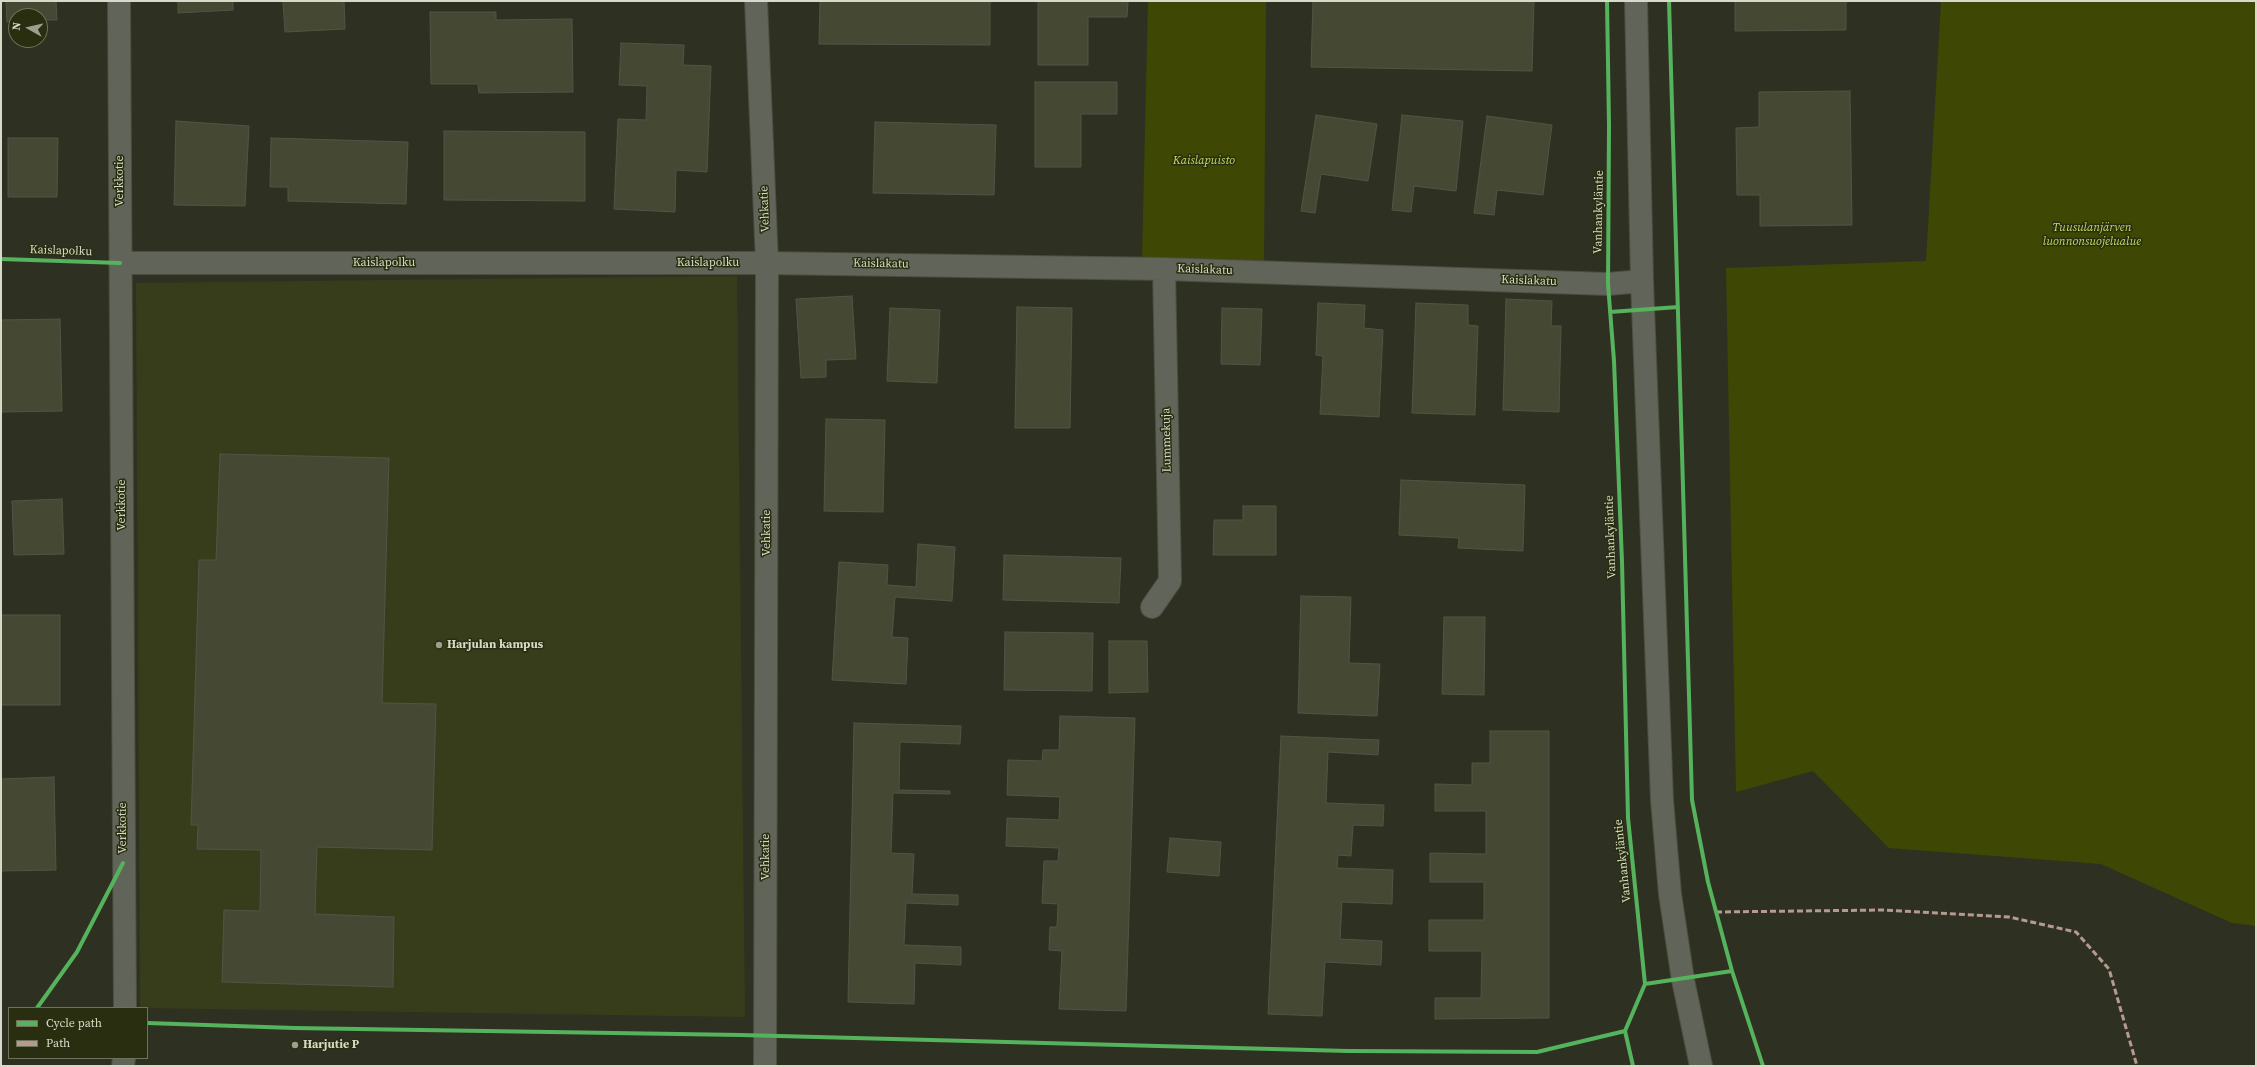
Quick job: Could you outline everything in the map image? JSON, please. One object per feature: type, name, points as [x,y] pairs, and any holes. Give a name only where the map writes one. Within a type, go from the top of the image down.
[{"type":"street","name":"Verkkotie","points":[[120,1],[124,1007]]},
{"type":"street","name":"Vehkatie","points":[[756,1],[768,263],[765,1066]]},
{"type":"street","points":[[1636,1],[1642,281],[1662,800],[1670,894],[1682,980],[1700,1066]]},
{"type":"street","name":"Kaislapolku","points":[[120,262],[768,263]]},
{"type":"street","name":"Kaislakatu","points":[[768,263],[1164,269],[1608,284],[1642,281]]},
{"type":"street","name":"Lummekuja","points":[[1152,607],[1170,580],[1164,269]]},
{"type":"shaded area","name":"Harjulan kampus","points":[[737,276],[745,1017],[140,1007],[136,283]]},
{"type":"green space","name":"Kaislapuisto","points":[[1148,1],[1266,1],[1264,263],[1142,259]]},
{"type":"green space","name":"Tuusulanjärven luonnonsuojelualue","points":[[1941,1],[2256,1],[2256,926],[2232,923],[2101,864],[1889,848],[1813,771],[1736,792],[1726,268],[1926,261]]},
{"type":"building","points":[[6,1],[56,1],[57,20],[48,20],[48,8],[8,8],[7,22]]},
{"type":"building","points":[[178,1],[233,1],[233,10],[178,13]]},
{"type":"building","points":[[283,1],[344,1],[345,29],[285,32]]},
{"type":"building","points":[[820,1],[990,1],[990,45],[819,44]]},
{"type":"building","points":[[1038,1],[1128,1],[1127,17],[1088,17],[1088,65],[1038,65]]},
{"type":"building","points":[[1313,1],[1534,1],[1532,71],[1311,67]]},
{"type":"building","points":[[1735,1],[1846,1],[1846,30],[1735,31]]},
{"type":"building","points":[[430,12],[496,12],[496,20],[572,19],[573,92],[479,93],[478,84],[431,84]]},
{"type":"building","points":[[621,43],[684,45],[683,65],[711,66],[707,172],[676,170],[675,212],[614,209],[618,119],[646,120],[647,86],[619,85]]},
{"type":"building","points":[[1035,82],[1117,82],[1117,114],[1081,114],[1081,167],[1035,167]]},
{"type":"building","points":[[1850,91],[1852,225],[1760,226],[1760,195],[1737,195],[1736,128],[1759,127],[1759,92]]},
{"type":"building","points":[[1316,115],[1377,124],[1368,181],[1321,174],[1315,213],[1301,211]]},
{"type":"building","points":[[1402,115],[1463,121],[1456,191],[1414,186],[1411,212],[1392,210]]},
{"type":"building","points":[[1487,116],[1552,125],[1543,195],[1497,190],[1494,215],[1474,213]]},
{"type":"building","points":[[176,121],[249,126],[245,206],[174,205]]},
{"type":"building","points":[[875,122],[996,125],[994,195],[873,193]]},
{"type":"building","points":[[444,131],[585,132],[585,201],[444,200]]},
{"type":"building","points":[[8,138],[58,138],[57,197],[8,197]]},
{"type":"building","points":[[271,138],[408,142],[406,204],[288,201],[288,187],[270,187]]},
{"type":"building","points":[[852,296],[856,359],[826,360],[826,377],[801,378],[796,299]]},
{"type":"building","points":[[1506,299],[1552,301],[1551,326],[1561,326],[1559,412],[1503,410]]},
{"type":"building","points":[[1318,303],[1365,305],[1364,328],[1383,330],[1379,417],[1320,414],[1323,356],[1316,355]]},
{"type":"building","points":[[1416,303],[1468,305],[1468,325],[1478,326],[1475,415],[1412,413]]},
{"type":"building","points":[[1017,307],[1072,308],[1070,428],[1015,428]]},
{"type":"building","points":[[890,308],[940,310],[937,383],[887,381]]},
{"type":"building","points":[[1222,308],[1262,309],[1260,365],[1221,364]]},
{"type":"building","points":[[60,319],[62,411],[1,412],[1,320]]},
{"type":"building","points":[[826,419],[885,420],[883,512],[824,511]]},
{"type":"building","points":[[220,454],[389,458],[382,703],[436,704],[432,850],[317,847],[315,914],[394,917],[393,987],[222,982],[224,910],[260,911],[261,850],[197,849],[198,825],[191,825],[199,560],[216,560]]},
{"type":"building","points":[[1401,480],[1525,485],[1523,551],[1458,548],[1459,538],[1399,535]]},
{"type":"building","points":[[62,499],[64,554],[14,555],[12,501]]},
{"type":"building","points":[[1243,506],[1276,506],[1276,555],[1213,555],[1214,520],[1243,520]]},
{"type":"building","points":[[918,544],[955,547],[952,601],[895,597],[892,637],[908,638],[906,684],[832,680],[839,562],[888,565],[887,585],[916,587]]},
{"type":"building","points":[[1004,555],[1121,558],[1119,603],[1003,600]]},
{"type":"building","points":[[1301,596],[1351,597],[1349,663],[1380,664],[1377,716],[1298,713]]},
{"type":"building","points":[[1,615],[60,615],[60,705],[1,705]]},
{"type":"building","points":[[1444,617],[1485,617],[1484,695],[1442,694]]},
{"type":"building","points":[[1005,632],[1093,633],[1092,691],[1004,690]]},
{"type":"building","points":[[1109,641],[1147,641],[1148,692],[1109,693]]},
{"type":"building","points":[[1060,716],[1135,718],[1126,1011],[1059,1009],[1062,951],[1049,950],[1050,927],[1057,927],[1058,904],[1042,903],[1044,861],[1058,861],[1059,848],[1006,846],[1007,818],[1059,820],[1060,797],[1007,795],[1008,760],[1042,761],[1043,750],[1059,750]]},
{"type":"building","points":[[854,723],[961,726],[960,744],[900,742],[899,790],[950,791],[950,794],[893,793],[891,853],[914,854],[912,894],[958,895],[958,905],[906,903],[904,945],[961,947],[961,965],[915,963],[914,1004],[848,1002]]},
{"type":"building","points":[[1490,731],[1549,731],[1549,1018],[1435,1019],[1435,998],[1481,998],[1482,951],[1429,951],[1429,920],[1484,920],[1484,882],[1430,882],[1430,853],[1486,854],[1486,811],[1435,811],[1435,784],[1472,785],[1472,763],[1490,763]]},
{"type":"building","points":[[1281,736],[1379,740],[1378,755],[1328,752],[1326,803],[1384,805],[1383,826],[1353,825],[1351,856],[1338,855],[1337,868],[1393,870],[1392,904],[1342,902],[1340,939],[1382,941],[1381,965],[1325,962],[1322,1016],[1268,1014]]},
{"type":"building","points":[[54,777],[56,870],[1,871],[1,779]]},
{"type":"building","points":[[1170,838],[1221,842],[1219,876],[1167,872]]},
{"type":"marked path","points":[[1716,912],[1884,910],[2009,917],[2076,932],[2109,969],[2137,1066]]},
{"type":"cycle path","name":"Vanhankyläntie","points":[[1607,1],[1609,126],[1608,284],[1614,361],[1622,562],[1628,818],[1645,984],[1625,1031],[1633,1066]]},
{"type":"cycle path","points":[[1669,1],[1692,800],[1708,882],[1732,971],[1763,1066]]},
{"type":"cycle path","points":[[1,259],[120,263]]},
{"type":"cycle path","points":[[1610,312],[1678,307]]},
{"type":"cycle path","points":[[38,1007],[77,952],[123,863]]},
{"type":"cycle path","points":[[1645,984],[1732,971]]},
{"type":"cycle path","points":[[148,1023],[294,1028],[741,1035],[1348,1051],[1537,1052],[1625,1031]]},
{"type":"place","name":"Harjulan kampus","points":[[439,645]]},
{"type":"place","name":"Harjutie P","points":[[295,1045]]}]
